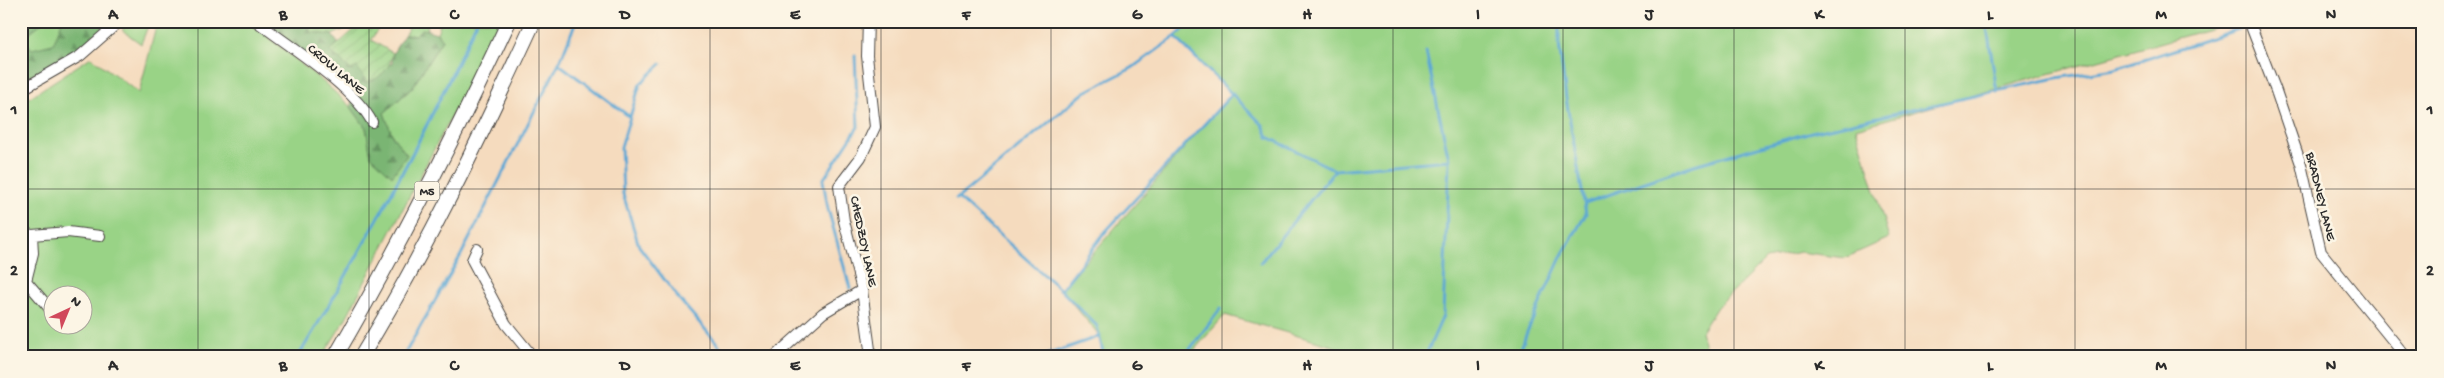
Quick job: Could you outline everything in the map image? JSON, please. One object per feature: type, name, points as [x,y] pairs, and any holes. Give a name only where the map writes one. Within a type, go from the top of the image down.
[{"type":"highway","name":"M5","points":[[335,357],[379,282],[446,155],[509,21]]},
{"type":"highway","name":"M5","points":[[361,357],[402,290],[472,154],[534,21]]},
{"type":"street","points":[[21,90],[80,56],[120,21]]},
{"type":"street","name":"CROW LANE","points":[[256,21],[341,87],[366,112],[372,122]]},
{"type":"street","name":"CHEDZOY LANE","points":[[868,21],[868,56],[875,127],[860,157],[839,186],[844,220],[862,290],[871,357]]},
{"type":"street","name":"BRADNEY LANE","points":[[2249,21],[2301,164],[2321,252],[2406,357]]},
{"type":"street","points":[[21,232],[32,235],[68,232],[100,236]]},
{"type":"street","points":[[32,235],[33,253],[26,282],[42,300]]},
{"type":"street","points":[[477,249],[472,260],[506,324],[533,357]]},
{"type":"street","points":[[774,357],[823,314],[862,290]]},
{"type":"green space","points":[[21,21],[110,21],[80,48],[21,82]]},
{"type":"green space","points":[[21,21],[44,21],[23,38],[32,49],[53,44],[62,21],[110,21],[80,48],[21,82]]},
{"type":"green space","points":[[130,21],[150,21],[141,44],[122,30]]},
{"type":"green space","points":[[153,21],[249,21],[351,107],[366,128],[371,156],[407,155],[393,137],[384,113],[412,88],[442,40],[437,33],[441,21],[501,21],[345,320],[322,357],[21,357],[21,103],[91,57],[139,93],[157,23]]},
{"type":"green space","points":[[279,21],[302,21],[312,32],[332,35],[338,43],[331,51],[357,67],[392,64],[393,53],[404,35],[415,35],[422,29],[437,33],[442,40],[412,88],[384,113],[393,137],[407,155],[392,176],[371,156],[366,128],[351,107],[352,95],[271,28]]},
{"type":"green space","points":[[302,21],[350,21],[349,27],[332,35],[312,32]]},
{"type":"green space","points":[[406,21],[428,21],[427,30],[422,29],[415,35],[404,35],[411,25]]},
{"type":"green space","points":[[1193,21],[2238,21],[1856,128],[1889,238],[1845,258],[1800,252],[1766,259],[1717,307],[1701,332],[1708,357],[1371,357],[1225,315],[1188,357],[1104,357],[1100,336],[1061,290],[1232,93],[1175,37]]},
{"type":"green space","points":[[373,25],[378,29],[371,40],[393,53],[390,63],[381,75],[367,82],[357,67],[351,70],[330,51],[355,29]]},
{"type":"waterway","points":[[298,357],[392,192],[436,107],[477,21]]},
{"type":"waterway","points":[[403,357],[461,255],[561,59],[576,21]]},
{"type":"waterway","points":[[958,198],[1085,92],[1132,68],[1175,37],[1193,21]]},
{"type":"waterway","points":[[1518,357],[1527,332],[1562,255],[1586,214],[1566,98],[1559,44],[1559,21]]},
{"type":"waterway","points":[[1986,21],[1997,92]]},
{"type":"waterway","points":[[1585,203],[1694,165],[1815,131],[2056,78],[2115,69],[2239,29]]},
{"type":"waterway","points":[[1175,37],[1263,125],[1268,137],[1335,170],[1449,160]]},
{"type":"waterway","points":[[1425,357],[1443,316],[1449,160],[1426,52]]},
{"type":"waterway","points":[[850,288],[828,209],[823,180],[858,127],[855,55]]},
{"type":"waterway","points":[[559,64],[630,117]]},
{"type":"waterway","points":[[661,64],[640,84],[621,147],[623,194],[639,246],[679,299],[729,357]]},
{"type":"waterway","points":[[1061,290],[1106,231],[1233,93]]},
{"type":"waterway","points":[[1260,263],[1335,170]]},
{"type":"waterway","points":[[956,199],[958,198],[1061,290],[1097,326],[1104,357]]},
{"type":"waterway","points":[[1184,357],[1221,308]]},
{"type":"waterway","points":[[1041,357],[1100,336]]}]
